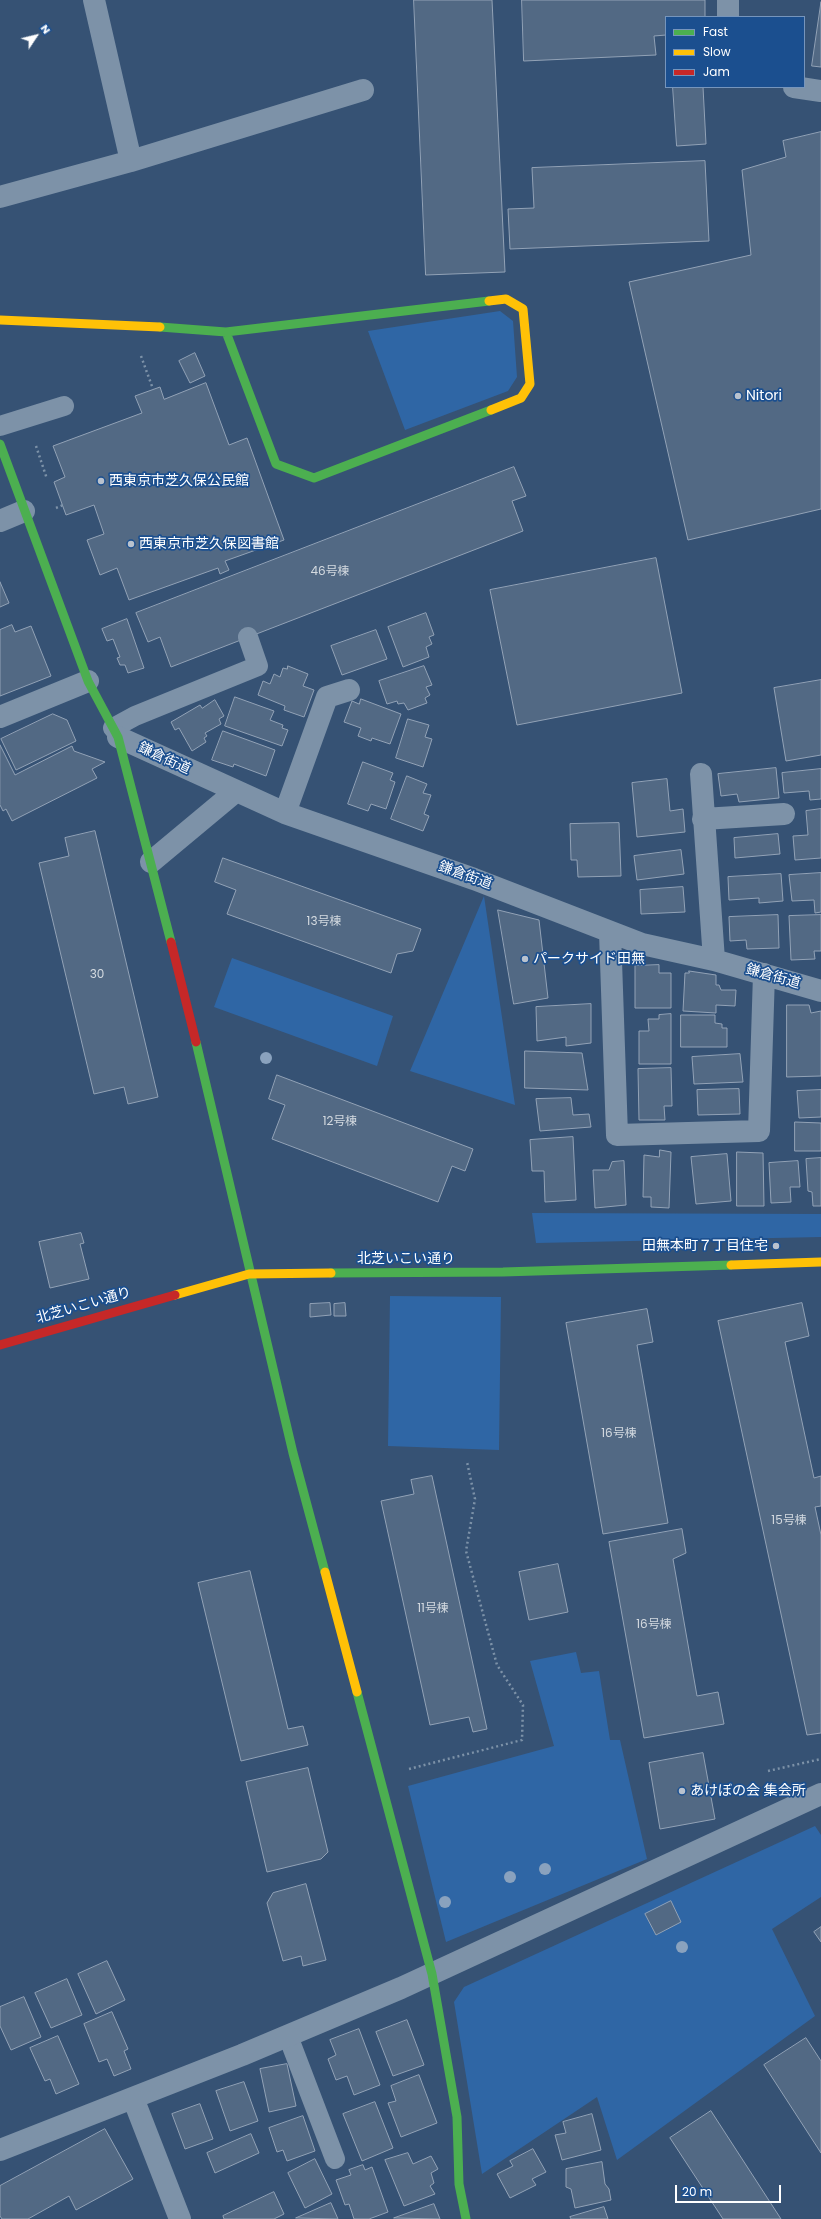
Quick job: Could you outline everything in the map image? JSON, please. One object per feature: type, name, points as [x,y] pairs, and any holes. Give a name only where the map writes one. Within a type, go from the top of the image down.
[{"type":"street","points":[[94,0],[131,161]]},
{"type":"street","points":[[728,0],[728,16]]},
{"type":"street","points":[[801,88],[821,91]]},
{"type":"street","points":[[0,197],[131,161],[363,90]]},
{"type":"street","points":[[0,320],[127,324],[226,332],[506,298],[523,309],[530,384],[521,398],[314,478],[276,464],[226,332]]},
{"type":"street","points":[[0,444],[88,681],[116,732],[151,862],[293,1454],[432,1974],[457,2117],[459,2184],[466,2219]]},
{"type":"street","points":[[0,521],[24,511]]},
{"type":"street","points":[[0,717],[88,681]]},
{"type":"street","points":[[285,813],[327,697],[349,690]]},
{"type":"street","name":"鎌倉街道","points":[[116,732],[235,792],[285,813],[474,879],[642,944],[714,960],[821,991]]},
{"type":"street","points":[[701,774],[714,960]]},
{"type":"street","points":[[151,862],[235,792]]},
{"type":"street","points":[[703,819],[784,814]]},
{"type":"street","points":[[610,932],[617,1135],[759,1131],[764,974]]},
{"type":"street","name":"北芝いこい通り","points":[[0,1345],[249,1274],[503,1272],[821,1262]]},
{"type":"street","points":[[0,2150],[288,2036],[432,1974],[821,1794]]},
{"type":"street","points":[[133,2098],[180,2219]]},
{"type":"lane","points":[[0,426],[64,406]]},
{"type":"lane","points":[[116,732],[135,716],[258,666],[248,637]]},
{"type":"lane","points":[[288,2036],[335,2159]]},
{"type":"path","points":[[26,417],[49,485]]},
{"type":"path","points":[[54,500],[57,508]]},
{"type":"path","points":[[379,1775],[522,1740],[524,1705],[497,1664],[466,1551],[475,1499],[467,1462]]},
{"type":"path","points":[[768,1771],[821,1759]]},
{"type":"shaded area","points":[[500,311],[513,321],[517,377],[508,391],[405,430],[368,331]]},
{"type":"shaded area","points":[[484,896],[515,1105],[410,1071]]},
{"type":"shaded area","points":[[232,958],[393,1016],[377,1066],[214,1007]]},
{"type":"shaded area","points":[[532,1213],[821,1214],[821,1237],[536,1243]]},
{"type":"shaded area","points":[[390,1296],[501,1297],[499,1450],[388,1446]]},
{"type":"shaded area","points":[[576,1652],[581,1673],[599,1671],[610,1740],[620,1740],[647,1859],[446,1942],[408,1786],[554,1746],[530,1661]]},
{"type":"shaded area","points":[[815,1826],[821,1835],[821,1897],[772,1929],[815,2016],[617,2160],[597,2097],[482,2174],[454,2002],[464,1987]]},
{"type":"building","points":[[414,0],[492,0],[505,272],[426,275]]},
{"type":"building","points":[[522,0],[705,0],[705,16],[665,16],[665,35],[654,36],[656,55],[524,61]]},
{"type":"building","points":[[821,2],[821,67],[812,66]]},
{"type":"building","points":[[673,88],[703,88],[706,144],[677,146]]},
{"type":"building","name":"Nitori","points":[[821,132],[821,509],[688,540],[629,282],[751,255],[742,170],[786,157],[783,141]]},
{"type":"building","points":[[705,161],[709,241],[510,249],[508,209],[534,208],[532,168]]},
{"type":"building","points":[[195,353],[205,376],[190,383],[179,361]]},
{"type":"building","points":[[206,383],[229,445],[247,438],[284,540],[225,561],[229,570],[220,574],[218,568],[129,600],[117,568],[100,575],[87,540],[104,534],[94,505],[66,515],[54,482],[65,477],[53,446],[142,413],[135,396],[160,387],[164,399]]},
{"type":"building","points":[[514,467],[526,496],[512,501],[523,531],[171,667],[160,637],[148,642],[136,613]]},
{"type":"building","points":[[656,558],[682,693],[517,725],[490,590]]},
{"type":"building","points":[[0,582],[9,603],[0,607]]},
{"type":"building","points":[[426,613],[434,635],[429,637],[432,644],[426,647],[429,657],[403,667],[388,627]]},
{"type":"building","points":[[127,619],[144,668],[128,673],[125,665],[120,665],[117,658],[120,657],[113,639],[107,641],[102,629]]},
{"type":"building","points":[[12,625],[15,632],[31,626],[51,676],[0,696],[0,630]]},
{"type":"building","points":[[376,630],[387,659],[342,675],[331,646]]},
{"type":"building","points":[[288,666],[308,674],[303,686],[314,690],[304,717],[284,710],[285,706],[258,695],[263,681],[270,684],[274,674],[280,677],[283,668],[287,669]]},
{"type":"building","points":[[424,666],[432,685],[426,687],[430,695],[425,698],[427,703],[408,710],[404,703],[398,704],[397,701],[387,704],[379,681]]},
{"type":"building","points":[[821,680],[821,755],[786,761],[774,688]]},
{"type":"building","points":[[235,697],[274,711],[270,720],[283,725],[282,728],[288,730],[282,746],[225,726]]},
{"type":"building","points":[[361,699],[401,714],[390,744],[372,738],[371,741],[358,736],[361,728],[344,722],[352,701],[359,704]]},
{"type":"building","points":[[215,700],[224,716],[219,719],[221,724],[205,733],[207,736],[204,738],[206,742],[192,751],[179,728],[175,730],[171,722],[200,705],[202,708]]},
{"type":"building","points":[[53,714],[67,720],[76,741],[16,770],[1,739]]},
{"type":"building","points":[[408,719],[429,725],[425,737],[432,739],[423,767],[396,758]]},
{"type":"building","points":[[223,731],[275,750],[266,776],[234,764],[233,767],[212,760]]},
{"type":"building","points":[[0,745],[15,775],[72,746],[74,751],[105,762],[92,769],[97,778],[12,821],[6,809],[3,811],[0,805]]},
{"type":"building","points":[[363,762],[393,773],[390,780],[395,782],[386,809],[371,804],[368,811],[348,804]]},
{"type":"building","points":[[776,768],[779,798],[739,802],[737,794],[721,796],[718,774]]},
{"type":"building","points":[[821,769],[821,799],[810,800],[809,791],[784,793],[782,773]]},
{"type":"building","points":[[407,776],[427,784],[423,793],[431,795],[424,814],[429,816],[423,831],[391,819]]},
{"type":"building","points":[[667,779],[670,811],[683,809],[685,832],[637,837],[632,783]]},
{"type":"building","points":[[821,809],[821,858],[795,860],[793,836],[808,835],[806,811]]},
{"type":"building","points":[[619,823],[621,876],[578,877],[577,860],[571,860],[570,824]]},
{"type":"building","points":[[95,831],[158,1097],[128,1104],[124,1087],[94,1094],[39,863],[69,856],[65,838]]},
{"type":"building","points":[[778,834],[780,854],[735,858],[734,838]]},
{"type":"building","points":[[681,850],[684,874],[637,880],[634,856]]},
{"type":"building","points":[[223,858],[421,929],[413,951],[397,954],[391,973],[227,914],[236,890],[215,882]]},
{"type":"building","points":[[821,873],[821,912],[815,913],[814,900],[792,901],[789,875]]},
{"type":"building","points":[[781,874],[783,901],[759,903],[759,898],[729,900],[728,877]]},
{"type":"building","points":[[683,887],[685,912],[641,914],[640,890]]},
{"type":"building","name":"パークサイド田無","points":[[498,910],[539,920],[548,998],[514,1004]]},
{"type":"building","points":[[778,915],[779,948],[747,949],[746,940],[730,941],[729,917]]},
{"type":"building","points":[[821,915],[821,951],[814,951],[815,959],[791,960],[789,916]]},
{"type":"building","points":[[659,965],[659,973],[671,973],[671,1008],[635,1008],[635,966]]},
{"type":"building","points":[[689,971],[716,975],[716,985],[719,985],[721,990],[736,990],[735,1006],[716,1005],[716,1013],[683,1011],[685,973],[689,973]]},
{"type":"building","points":[[591,1004],[591,1043],[566,1046],[566,1037],[537,1041],[536,1007]]},
{"type":"building","points":[[787,1005],[809,1005],[811,1013],[821,1011],[821,1076],[787,1077]]},
{"type":"building","points":[[671,1014],[671,1064],[639,1064],[639,1031],[649,1031],[648,1019],[659,1019],[659,1015]]},
{"type":"building","points":[[681,1015],[715,1015],[715,1023],[722,1024],[722,1028],[727,1028],[727,1047],[681,1047]]},
{"type":"building","points":[[525,1051],[582,1053],[588,1090],[525,1088]]},
{"type":"building","points":[[740,1054],[743,1082],[694,1084],[692,1057]]},
{"type":"building","points":[[671,1068],[672,1106],[664,1106],[665,1120],[639,1120],[638,1069]]},
{"type":"building","points":[[277,1075],[473,1149],[465,1171],[452,1166],[438,1202],[272,1139],[285,1105],[269,1099]]},
{"type":"building","points":[[739,1089],[740,1114],[698,1115],[697,1090]]},
{"type":"building","points":[[821,1090],[821,1117],[799,1118],[797,1091]]},
{"type":"building","points":[[571,1098],[573,1115],[589,1114],[591,1127],[540,1131],[536,1099]]},
{"type":"building","points":[[795,1122],[821,1123],[821,1151],[795,1151]]},
{"type":"building","points":[[573,1137],[576,1200],[545,1202],[544,1171],[532,1171],[530,1140]]},
{"type":"building","points":[[660,1150],[671,1152],[669,1208],[651,1207],[651,1197],[643,1197],[644,1155],[659,1157]]},
{"type":"building","points":[[737,1152],[763,1153],[764,1206],[737,1206]]},
{"type":"building","points":[[727,1154],[731,1201],[696,1204],[691,1157]]},
{"type":"building","points":[[821,1158],[821,1206],[813,1206],[812,1192],[808,1191],[806,1159]]},
{"type":"building","points":[[624,1161],[626,1205],[595,1208],[593,1170],[609,1170],[612,1162]]},
{"type":"building","points":[[798,1161],[800,1187],[790,1187],[791,1202],[771,1203],[769,1163]]},
{"type":"building","points":[[81,1233],[84,1243],[80,1244],[89,1279],[50,1288],[39,1242]]},
{"type":"building","points":[[330,1303],[331,1315],[310,1317],[310,1304]]},
{"type":"building","points":[[345,1303],[346,1316],[334,1316],[334,1304]]},
{"type":"building","points":[[802,1303],[809,1336],[785,1342],[814,1478],[821,1476],[821,1506],[815,1507],[821,1535],[821,1733],[807,1735],[718,1321]]},
{"type":"building","points":[[647,1309],[653,1342],[637,1345],[668,1523],[603,1534],[566,1323]]},
{"type":"building","points":[[432,1476],[487,1729],[473,1732],[469,1717],[430,1725],[381,1501],[414,1494],[411,1480]]},
{"type":"building","points":[[682,1529],[686,1553],[673,1559],[697,1696],[718,1692],[724,1724],[644,1738],[609,1542]]},
{"type":"building","points":[[558,1564],[568,1612],[529,1620],[519,1572]]},
{"type":"building","points":[[250,1571],[288,1729],[303,1726],[308,1745],[241,1761],[198,1583]]},
{"type":"building","name":"あけぼの会 集会所","points":[[703,1753],[715,1819],[660,1829],[649,1763]]},
{"type":"building","points":[[308,1768],[328,1852],[321,1859],[267,1872],[246,1782]]},
{"type":"building","points":[[306,1884],[326,1960],[303,1966],[301,1956],[283,1961],[267,1903],[273,1893]]},
{"type":"building","points":[[671,1901],[681,1922],[656,1935],[645,1914]]},
{"type":"building","points":[[821,1927],[821,1942],[814,1932]]},
{"type":"building","points":[[107,1961],[125,2000],[96,2014],[78,1974]]},
{"type":"building","points":[[67,1979],[82,2015],[51,2028],[35,1993]]},
{"type":"building","points":[[24,1997],[41,2037],[11,2050],[0,2026],[0,2007]]},
{"type":"building","points":[[112,2012],[128,2049],[124,2051],[131,2069],[114,2076],[107,2059],[99,2062],[84,2024]]},
{"type":"building","points":[[407,2020],[424,2065],[393,2076],[376,2032]]},
{"type":"building","points":[[359,2029],[380,2085],[354,2095],[347,2076],[336,2080],[328,2059],[336,2055],[330,2040]]},
{"type":"building","points":[[58,2036],[79,2084],[56,2094],[50,2079],[45,2081],[30,2048]]},
{"type":"building","points":[[806,2038],[821,2061],[821,2153],[764,2065]]},
{"type":"building","points":[[287,2064],[296,2106],[269,2112],[260,2069]]},
{"type":"building","points":[[419,2075],[437,2123],[401,2137],[388,2103],[396,2101],[391,2086]]},
{"type":"building","points":[[244,2082],[258,2121],[230,2131],[216,2091]]},
{"type":"building","points":[[375,2102],[393,2148],[362,2161],[343,2114]]},
{"type":"building","points":[[200,2104],[213,2139],[185,2149],[172,2114]]},
{"type":"building","points":[[711,2111],[781,2219],[723,2219],[670,2138]]},
{"type":"building","points":[[592,2114],[601,2150],[562,2160],[555,2135],[566,2133],[563,2122]]},
{"type":"building","points":[[303,2116],[315,2151],[287,2161],[283,2150],[277,2152],[269,2128]]},
{"type":"building","points":[[105,2129],[133,2179],[76,2210],[69,2196],[28,2219],[2,2219],[0,2216],[0,2186]]},
{"type":"building","points":[[251,2134],[259,2153],[215,2173],[207,2153]]},
{"type":"building","points":[[533,2149],[546,2172],[532,2179],[536,2185],[510,2198],[497,2174],[513,2166],[510,2161]]},
{"type":"building","points":[[408,2153],[413,2164],[431,2156],[438,2169],[431,2173],[434,2183],[430,2186],[435,2194],[404,2206],[385,2160]]},
{"type":"building","points":[[315,2159],[332,2194],[305,2208],[288,2173]]},
{"type":"building","points":[[602,2162],[605,2184],[609,2189],[611,2200],[575,2208],[571,2189],[566,2187],[566,2169]]},
{"type":"building","points":[[363,2165],[365,2170],[372,2167],[388,2212],[369,2219],[354,2219],[349,2204],[345,2205],[336,2180],[351,2175],[349,2170]]},
{"type":"building","points":[[274,2192],[284,2214],[274,2219],[224,2219],[223,2216]]},
{"type":"building","points":[[331,2203],[338,2219],[296,2218]]},
{"type":"building","points":[[434,2204],[440,2219],[394,2218]]},
{"type":"building","points":[[604,2207],[608,2219],[571,2219],[570,2217]]},
{"type":"traffic: fast","points":[[160,327],[226,332],[489,301]]},
{"type":"traffic: fast","points":[[226,332],[276,464],[314,478],[491,410]]},
{"type":"traffic: fast","points":[[0,444],[88,681],[118,737],[171,942]]},
{"type":"traffic: fast","points":[[196,1042],[293,1453],[325,1572]]},
{"type":"traffic: fast","points":[[331,1273],[503,1272],[731,1265]]},
{"type":"traffic: fast","points":[[357,1692],[432,1974],[457,2117],[459,2184],[466,2219]]},
{"type":"traffic: slow","points":[[489,301],[506,299],[523,309],[530,384],[521,398],[491,410]]},
{"type":"traffic: slow","points":[[0,320],[160,327]]},
{"type":"traffic: slow","points":[[731,1265],[821,1262]]},
{"type":"traffic: slow","points":[[175,1295],[249,1274],[331,1273]]},
{"type":"traffic: slow","points":[[325,1572],[357,1692]]},
{"type":"traffic: jam","points":[[171,942],[196,1042]]},
{"type":"traffic: jam","points":[[0,1345],[175,1295]]},
{"type":"place","name":"Nitori","points":[[738,396]]},
{"type":"place","name":"西東京市芝久保公民館","points":[[101,481]]},
{"type":"place","name":"西東京市芝久保図書館","points":[[131,544]]},
{"type":"place","name":"パークサイド田無","points":[[525,959]]},
{"type":"place","name":"田無本町７丁目住宅","points":[[776,1246]]},
{"type":"place","name":"あけぼの会 集会所","points":[[682,1791]]}]
